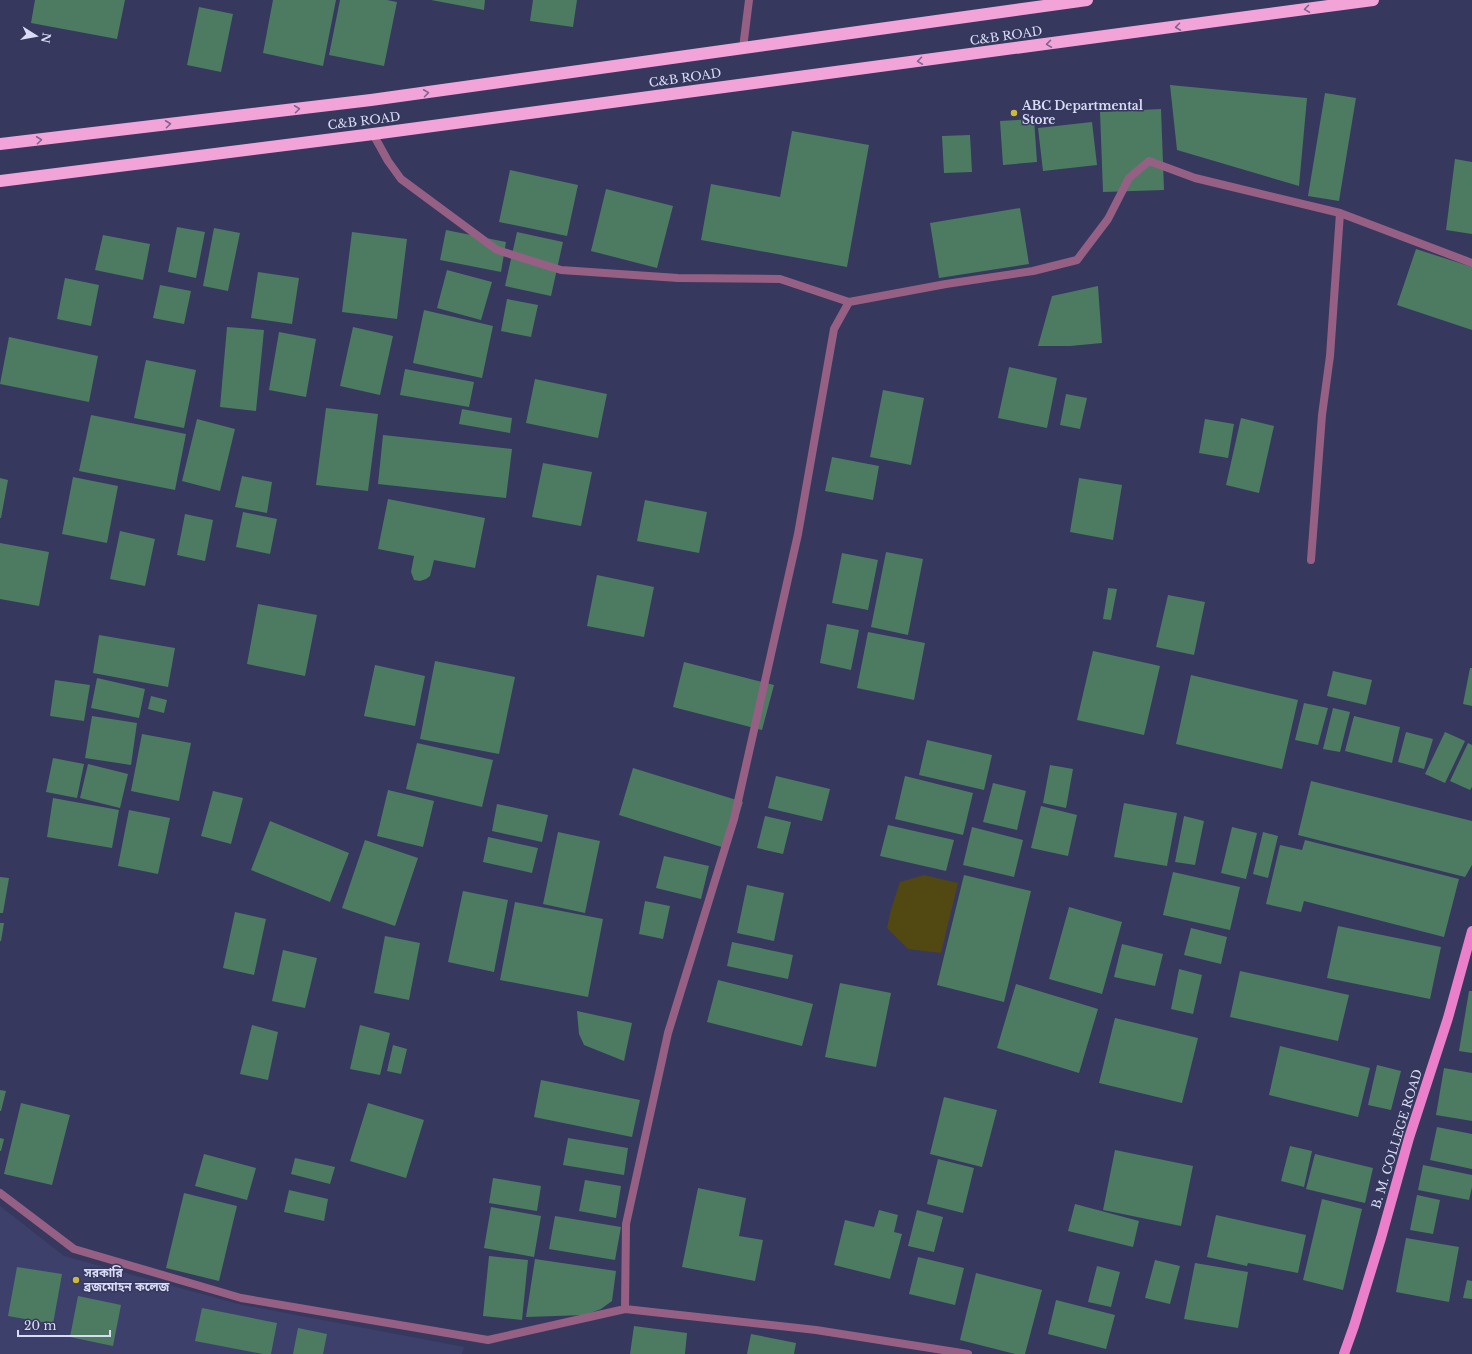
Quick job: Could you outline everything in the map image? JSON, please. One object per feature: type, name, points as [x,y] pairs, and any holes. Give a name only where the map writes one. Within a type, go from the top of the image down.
[{"type":"highway","name":"C&B ROAD","points":[[0,144],[371,100],[1087,0]]},
{"type":"highway","name":"C&B ROAD","points":[[0,181],[373,134],[1373,0]]},
{"type":"main road","name":"B. M. COLLEGE ROAD","points":[[1344,1354],[1448,1018],[1472,931]]},
{"type":"street","points":[[743,48],[749,0]]},
{"type":"street","points":[[373,134],[388,161],[401,179],[497,250],[561,270],[678,278],[780,279],[849,302],[1033,271],[1077,260],[1108,219],[1129,178],[1149,161],[1195,178],[1340,213],[1472,262]]},
{"type":"street","points":[[1310,560],[1322,415],[1330,356],[1340,213]]},
{"type":"street","points":[[625,1309],[626,1224],[668,1033],[734,819],[798,534],[834,329],[849,302]]},
{"type":"street","points":[[0,1193],[74,1249],[241,1298],[488,1340],[625,1309],[816,1330],[968,1354]]},
{"type":"shaded area","points":[[924,875],[958,883],[941,953],[908,949],[887,928],[900,882]]},
{"type":"shaded area","name":"সরকারি ব্রজমোহন কলেজ","points":[[0,1206],[64,1256],[238,1304],[464,1347],[462,1354],[0,1354]]},
{"type":"building","points":[[35,0],[125,0],[117,39],[31,23]]},
{"type":"building","points":[[273,0],[336,0],[323,66],[263,53]]},
{"type":"building","points":[[340,0],[387,0],[397,2],[384,66],[329,55]]},
{"type":"building","points":[[431,0],[485,0],[484,10]]},
{"type":"building","points":[[533,0],[577,0],[573,27],[530,21]]},
{"type":"building","points":[[199,7],[233,14],[221,72],[187,65]]},
{"type":"building","points":[[1170,85],[1307,98],[1299,186],[1177,150]]},
{"type":"building","points":[[1325,93],[1356,98],[1339,201],[1308,196]]},
{"type":"building","points":[[1161,109],[1164,190],[1103,192],[1100,112]]},
{"type":"building","points":[[1034,119],[1037,162],[1003,165],[1000,121]]},
{"type":"building","points":[[1092,122],[1097,165],[1043,171],[1038,128]]},
{"type":"building","points":[[792,131],[869,145],[847,267],[701,240],[711,184],[780,197]]},
{"type":"building","points":[[970,135],[972,172],[944,173],[942,136]]},
{"type":"building","points":[[1455,159],[1472,162],[1472,234],[1446,230]]},
{"type":"building","points":[[510,170],[578,185],[567,236],[499,222]]},
{"type":"building","points":[[606,189],[673,206],[657,268],[591,251]]},
{"type":"building","points":[[1020,208],[1029,264],[939,278],[930,223]]},
{"type":"building","points":[[177,227],[205,232],[196,278],[168,272]]},
{"type":"building","points":[[214,228],[240,233],[228,291],[203,286]]},
{"type":"building","points":[[446,230],[506,242],[501,272],[440,260]]},
{"type":"building","points":[[352,232],[407,239],[397,319],[342,312]]},
{"type":"building","points":[[517,232],[563,242],[551,296],[505,286]]},
{"type":"building","points":[[103,235],[150,244],[143,280],[95,270]]},
{"type":"building","points":[[1416,249],[1472,267],[1472,330],[1397,305]]},
{"type":"building","points":[[447,270],[492,282],[481,320],[437,308]]},
{"type":"building","points":[[258,272],[299,278],[292,324],[251,318]]},
{"type":"building","points":[[65,278],[99,285],[91,326],[57,319]]},
{"type":"building","points":[[160,285],[191,291],[184,324],[153,318]]},
{"type":"building","points":[[1098,286],[1102,343],[1070,346],[1038,346],[1052,296]]},
{"type":"building","points":[[507,299],[538,305],[531,337],[501,331]]},
{"type":"building","points":[[424,310],[493,326],[482,378],[413,363]]},
{"type":"building","points":[[227,327],[264,330],[256,411],[220,407]]},
{"type":"building","points":[[353,327],[393,336],[380,395],[340,386]]},
{"type":"building","points":[[279,332],[316,339],[306,397],[269,390]]},
{"type":"building","points":[[9,337],[98,356],[89,402],[0,384]]},
{"type":"building","points":[[146,360],[196,370],[184,428],[134,418]]},
{"type":"building","points":[[1009,367],[1057,378],[1047,428],[998,418]]},
{"type":"building","points":[[405,369],[474,382],[469,407],[400,395]]},
{"type":"building","points":[[535,379],[607,394],[598,438],[526,423]]},
{"type":"building","points":[[883,390],[924,398],[911,465],[870,457]]},
{"type":"building","points":[[1066,394],[1087,398],[1080,429],[1060,425]]},
{"type":"building","points":[[326,408],[378,414],[368,491],[316,485]]},
{"type":"building","points":[[462,409],[512,418],[510,433],[459,424]]},
{"type":"building","points":[[91,415],[186,434],[175,490],[79,471]]},
{"type":"building","points":[[1241,418],[1274,426],[1259,493],[1226,485]]},
{"type":"building","points":[[197,419],[235,429],[220,491],[182,481]]},
{"type":"building","points":[[1205,419],[1234,424],[1228,458],[1199,453]]},
{"type":"building","points":[[383,435],[512,449],[506,498],[378,484]]},
{"type":"building","points":[[832,457],[879,466],[873,500],[825,491]]},
{"type":"building","points":[[543,463],[592,472],[581,526],[532,517]]},
{"type":"building","points":[[242,476],[272,482],[267,513],[235,507]]},
{"type":"building","points":[[73,477],[118,486],[107,543],[62,534]]},
{"type":"building","points":[[0,478],[8,480],[1,518],[0,518]]},
{"type":"building","points":[[1079,478],[1122,485],[1113,540],[1070,532]]},
{"type":"building","points":[[388,499],[485,518],[475,568],[434,560],[430,576],[420,581],[414,580],[411,572],[414,556],[378,549]]},
{"type":"building","points":[[645,500],[707,512],[699,553],[637,541]]},
{"type":"building","points":[[243,512],[277,519],[270,554],[236,547]]},
{"type":"building","points":[[185,514],[213,520],[205,561],[177,555]]},
{"type":"building","points":[[120,531],[155,539],[145,586],[110,579]]},
{"type":"building","points":[[0,543],[49,552],[39,606],[0,599]]},
{"type":"building","points":[[886,552],[923,559],[908,635],[871,627]]},
{"type":"building","points":[[842,553],[878,560],[868,610],[832,603]]},
{"type":"building","points":[[597,575],[654,587],[644,637],[587,626]]},
{"type":"building","points":[[1108,588],[1117,589],[1111,620],[1103,619]]},
{"type":"building","points":[[1168,595],[1205,602],[1194,655],[1156,647]]},
{"type":"building","points":[[258,604],[317,615],[305,676],[247,664]]},
{"type":"building","points":[[827,624],[859,630],[851,670],[820,663]]},
{"type":"building","points":[[868,632],[925,643],[914,700],[857,688]]},
{"type":"building","points":[[99,635],[175,648],[168,687],[93,673]]},
{"type":"building","points":[[1093,651],[1160,666],[1144,735],[1077,720]]},
{"type":"building","points":[[435,661],[515,677],[499,754],[420,739]]},
{"type":"building","points":[[684,662],[774,685],[762,730],[673,707]]},
{"type":"building","points":[[375,665],[425,676],[415,726],[364,716]]},
{"type":"building","points":[[1470,668],[1472,668],[1472,706],[1463,704]]},
{"type":"building","points":[[1333,671],[1372,680],[1366,705],[1327,696]]},
{"type":"building","points":[[1191,675],[1298,700],[1282,769],[1176,744]]},
{"type":"building","points":[[97,678],[145,689],[139,718],[91,708]]},
{"type":"building","points":[[55,680],[90,685],[84,721],[50,716]]},
{"type":"building","points":[[151,696],[167,700],[164,713],[148,709]]},
{"type":"building","points":[[1304,703],[1328,708],[1318,745],[1295,740]]},
{"type":"building","points":[[1333,708],[1350,712],[1340,752],[1323,749]]},
{"type":"building","points":[[92,716],[137,723],[131,765],[85,758]]},
{"type":"building","points":[[1354,716],[1400,727],[1392,763],[1345,751]]},
{"type":"building","points":[[1406,732],[1433,739],[1424,769],[1398,762]]},
{"type":"building","points":[[1445,732],[1465,741],[1445,783],[1425,774]]},
{"type":"building","points":[[142,734],[191,743],[179,801],[131,791]]},
{"type":"building","points":[[927,740],[992,755],[984,790],[919,775]]},
{"type":"building","points":[[417,743],[493,760],[482,807],[406,789]]},
{"type":"building","points":[[1468,743],[1472,745],[1472,787],[1470,790],[1450,781]]},
{"type":"building","points":[[53,758],[84,764],[77,798],[46,792]]},
{"type":"building","points":[[88,764],[128,774],[120,808],[80,798]]},
{"type":"building","points":[[1050,765],[1073,769],[1066,808],[1043,803]]},
{"type":"building","points":[[633,768],[743,802],[728,849],[619,815]]},
{"type":"building","points":[[776,776],[830,789],[822,821],[768,808]]},
{"type":"building","points":[[905,776],[973,793],[963,835],[895,819]]},
{"type":"building","points":[[1311,781],[1472,821],[1472,865],[1465,877],[1298,835]]},
{"type":"building","points":[[993,783],[1026,791],[1017,830],[983,822]]},
{"type":"building","points":[[388,790],[434,801],[423,847],[377,836]]},
{"type":"building","points":[[213,791],[243,798],[231,844],[201,836]]},
{"type":"building","points":[[53,798],[119,810],[112,848],[47,837]]},
{"type":"building","points":[[1124,803],[1177,813],[1167,866],[1114,857]]},
{"type":"building","points":[[497,804],[548,815],[542,842],[492,831]]},
{"type":"building","points":[[1041,806],[1077,815],[1068,856],[1031,848]]},
{"type":"building","points":[[129,810],[170,818],[158,874],[118,866]]},
{"type":"building","points":[[765,816],[791,822],[783,854],[757,848]]},
{"type":"building","points":[[1184,816],[1204,821],[1195,865],[1175,862]]},
{"type":"building","points":[[270,821],[349,853],[330,902],[251,870]]},
{"type":"building","points":[[888,825],[954,840],[946,871],[880,856]]},
{"type":"building","points":[[972,827],[1023,840],[1014,877],[963,865]]},
{"type":"building","points":[[1232,827],[1257,833],[1246,879],[1221,873]]},
{"type":"building","points":[[558,832],[600,841],[585,913],[543,904]]},
{"type":"building","points":[[1263,832],[1278,836],[1268,878],[1253,874]]},
{"type":"building","points":[[488,837],[538,848],[532,873],[483,862]]},
{"type":"building","points":[[365,840],[418,858],[395,926],[342,908]]},
{"type":"building","points":[[1305,840],[1459,879],[1444,937],[1304,901],[1301,912],[1266,904],[1280,845],[1302,850]]},
{"type":"building","points":[[664,856],[709,866],[701,899],[656,888]]},
{"type":"building","points":[[1173,872],[1240,887],[1230,930],[1163,915]]},
{"type":"building","points":[[964,875],[1031,891],[1004,1002],[937,985]]},
{"type":"building","points":[[0,877],[9,878],[3,913],[0,913]]},
{"type":"building","points":[[747,885],[784,893],[774,941],[737,933]]},
{"type":"building","points":[[463,891],[508,900],[494,972],[448,962]]},
{"type":"building","points":[[645,901],[670,906],[663,939],[639,934]]},
{"type":"building","points":[[515,902],[603,919],[588,997],[500,980]]},
{"type":"building","points":[[1069,907],[1122,922],[1102,994],[1049,979]]},
{"type":"building","points":[[235,912],[266,919],[254,975],[223,968]]},
{"type":"building","points":[[0,923],[4,923],[1,941],[0,941]]},
{"type":"building","points":[[1338,926],[1441,947],[1430,999],[1327,978]]},
{"type":"building","points":[[1191,928],[1227,937],[1221,964],[1184,955]]},
{"type":"building","points":[[385,936],[420,943],[409,1000],[374,993]]},
{"type":"building","points":[[732,942],[793,955],[788,979],[727,966]]},
{"type":"building","points":[[1122,944],[1163,954],[1155,986],[1114,977]]},
{"type":"building","points":[[283,950],[317,958],[305,1008],[272,1001]]},
{"type":"building","points":[[1179,969],[1202,975],[1193,1014],[1171,1009]]},
{"type":"building","points":[[1240,971],[1349,995],[1338,1041],[1230,1017]]},
{"type":"building","points":[[718,980],[813,1004],[802,1046],[707,1022]]},
{"type":"building","points":[[840,983],[891,993],[876,1067],[825,1057]]},
{"type":"building","points":[[1016,984],[1098,1009],[1079,1073],[997,1048]]},
{"type":"building","points":[[1469,991],[1472,991],[1472,1053],[1459,1051]]},
{"type":"building","points":[[577,1011],[632,1023],[624,1061],[584,1045],[579,1034]]},
{"type":"building","points":[[1115,1018],[1198,1038],[1182,1103],[1099,1083]]},
{"type":"building","points":[[252,1025],[278,1032],[268,1080],[240,1074]]},
{"type":"building","points":[[360,1025],[390,1033],[380,1075],[350,1069]]},
{"type":"building","points":[[393,1045],[407,1049],[401,1074],[387,1071]]},
{"type":"building","points":[[1280,1046],[1370,1068],[1358,1117],[1269,1095]]},
{"type":"building","points":[[1377,1065],[1401,1071],[1391,1110],[1368,1105]]},
{"type":"building","points":[[1444,1068],[1472,1073],[1472,1121],[1436,1115]]},
{"type":"building","points":[[541,1080],[640,1100],[632,1137],[534,1117]]},
{"type":"building","points":[[0,1090],[6,1091],[1,1111],[0,1111]]},
{"type":"building","points":[[944,1097],[997,1110],[982,1167],[930,1154]]},
{"type":"building","points":[[21,1103],[70,1115],[52,1185],[4,1174]]},
{"type":"building","points":[[368,1103],[424,1120],[406,1178],[350,1161]]},
{"type":"building","points":[[1437,1127],[1472,1134],[1472,1169],[1430,1160]]},
{"type":"building","points":[[0,1138],[4,1139],[1,1151],[0,1151]]},
{"type":"building","points":[[568,1138],[628,1148],[624,1175],[563,1165]]},
{"type":"building","points":[[1290,1146],[1312,1151],[1304,1187],[1281,1181]]},
{"type":"building","points":[[1115,1150],[1193,1166],[1181,1226],[1103,1210]]},
{"type":"building","points":[[204,1154],[256,1168],[247,1200],[195,1186]]},
{"type":"building","points":[[1315,1154],[1373,1168],[1365,1203],[1306,1189]]},
{"type":"building","points":[[295,1158],[335,1167],[330,1184],[291,1174]]},
{"type":"building","points":[[938,1159],[974,1168],[963,1213],[927,1204]]},
{"type":"building","points":[[1423,1165],[1472,1175],[1472,1187],[1469,1200],[1418,1190]]},
{"type":"building","points":[[493,1178],[541,1186],[537,1211],[489,1203]]},
{"type":"building","points":[[585,1180],[621,1186],[616,1218],[579,1211]]},
{"type":"building","points":[[698,1188],[746,1198],[739,1236],[763,1240],[755,1281],[682,1267]]},
{"type":"building","points":[[289,1190],[328,1199],[324,1221],[284,1212]]},
{"type":"building","points":[[184,1193],[237,1206],[219,1281],[166,1268]]},
{"type":"building","points":[[1417,1195],[1440,1200],[1433,1234],[1410,1230]]},
{"type":"building","points":[[1322,1199],[1362,1209],[1343,1290],[1303,1280]]},
{"type":"building","points":[[1075,1204],[1139,1221],[1133,1247],[1068,1231]]},
{"type":"building","points":[[491,1207],[541,1216],[534,1257],[484,1248]]},
{"type":"building","points":[[879,1210],[898,1215],[894,1232],[902,1234],[890,1279],[834,1265],[845,1220],[874,1227]]},
{"type":"building","points":[[917,1210],[943,1217],[934,1252],[908,1246]]},
{"type":"building","points":[[1216,1215],[1306,1235],[1298,1273],[1248,1263],[1247,1266],[1207,1257]]},
{"type":"building","points":[[555,1216],[621,1227],[615,1260],[549,1249]]},
{"type":"building","points":[[1406,1238],[1459,1247],[1449,1302],[1396,1292]]},
{"type":"building","points":[[489,1256],[528,1260],[522,1320],[483,1316]]},
{"type":"building","points":[[918,1257],[964,1268],[955,1305],[909,1294]]},
{"type":"building","points":[[535,1259],[616,1271],[612,1301],[601,1309],[585,1315],[526,1317]]},
{"type":"building","points":[[1155,1260],[1180,1266],[1170,1304],[1145,1298]]},
{"type":"building","points":[[1195,1263],[1248,1272],[1238,1328],[1184,1319]]},
{"type":"building","points":[[1097,1266],[1120,1272],[1111,1307],[1088,1302]]},
{"type":"building","points":[[17,1267],[62,1274],[53,1324],[8,1316]]},
{"type":"building","points":[[976,1273],[1042,1290],[1025,1354],[1015,1354],[960,1340]]},
{"type":"building","points":[[1467,1280],[1472,1281],[1472,1299],[1463,1298]]},
{"type":"building","points":[[78,1296],[121,1305],[113,1346],[70,1337]]},
{"type":"building","points":[[1056,1300],[1115,1315],[1106,1349],[1048,1334]]},
{"type":"building","points":[[202,1308],[277,1323],[271,1354],[263,1354],[195,1341]]},
{"type":"building","points":[[634,1326],[687,1333],[685,1354],[630,1354]]},
{"type":"building","points":[[298,1328],[327,1334],[323,1354],[293,1354]]},
{"type":"building","points":[[751,1334],[796,1343],[794,1354],[747,1354]]},
{"type":"place","name":"ABC Departmental Store","points":[[1014,113]]},
{"type":"place","name":"সরকারি ব্রজমোহন কলেজ","points":[[76,1280]]}]
